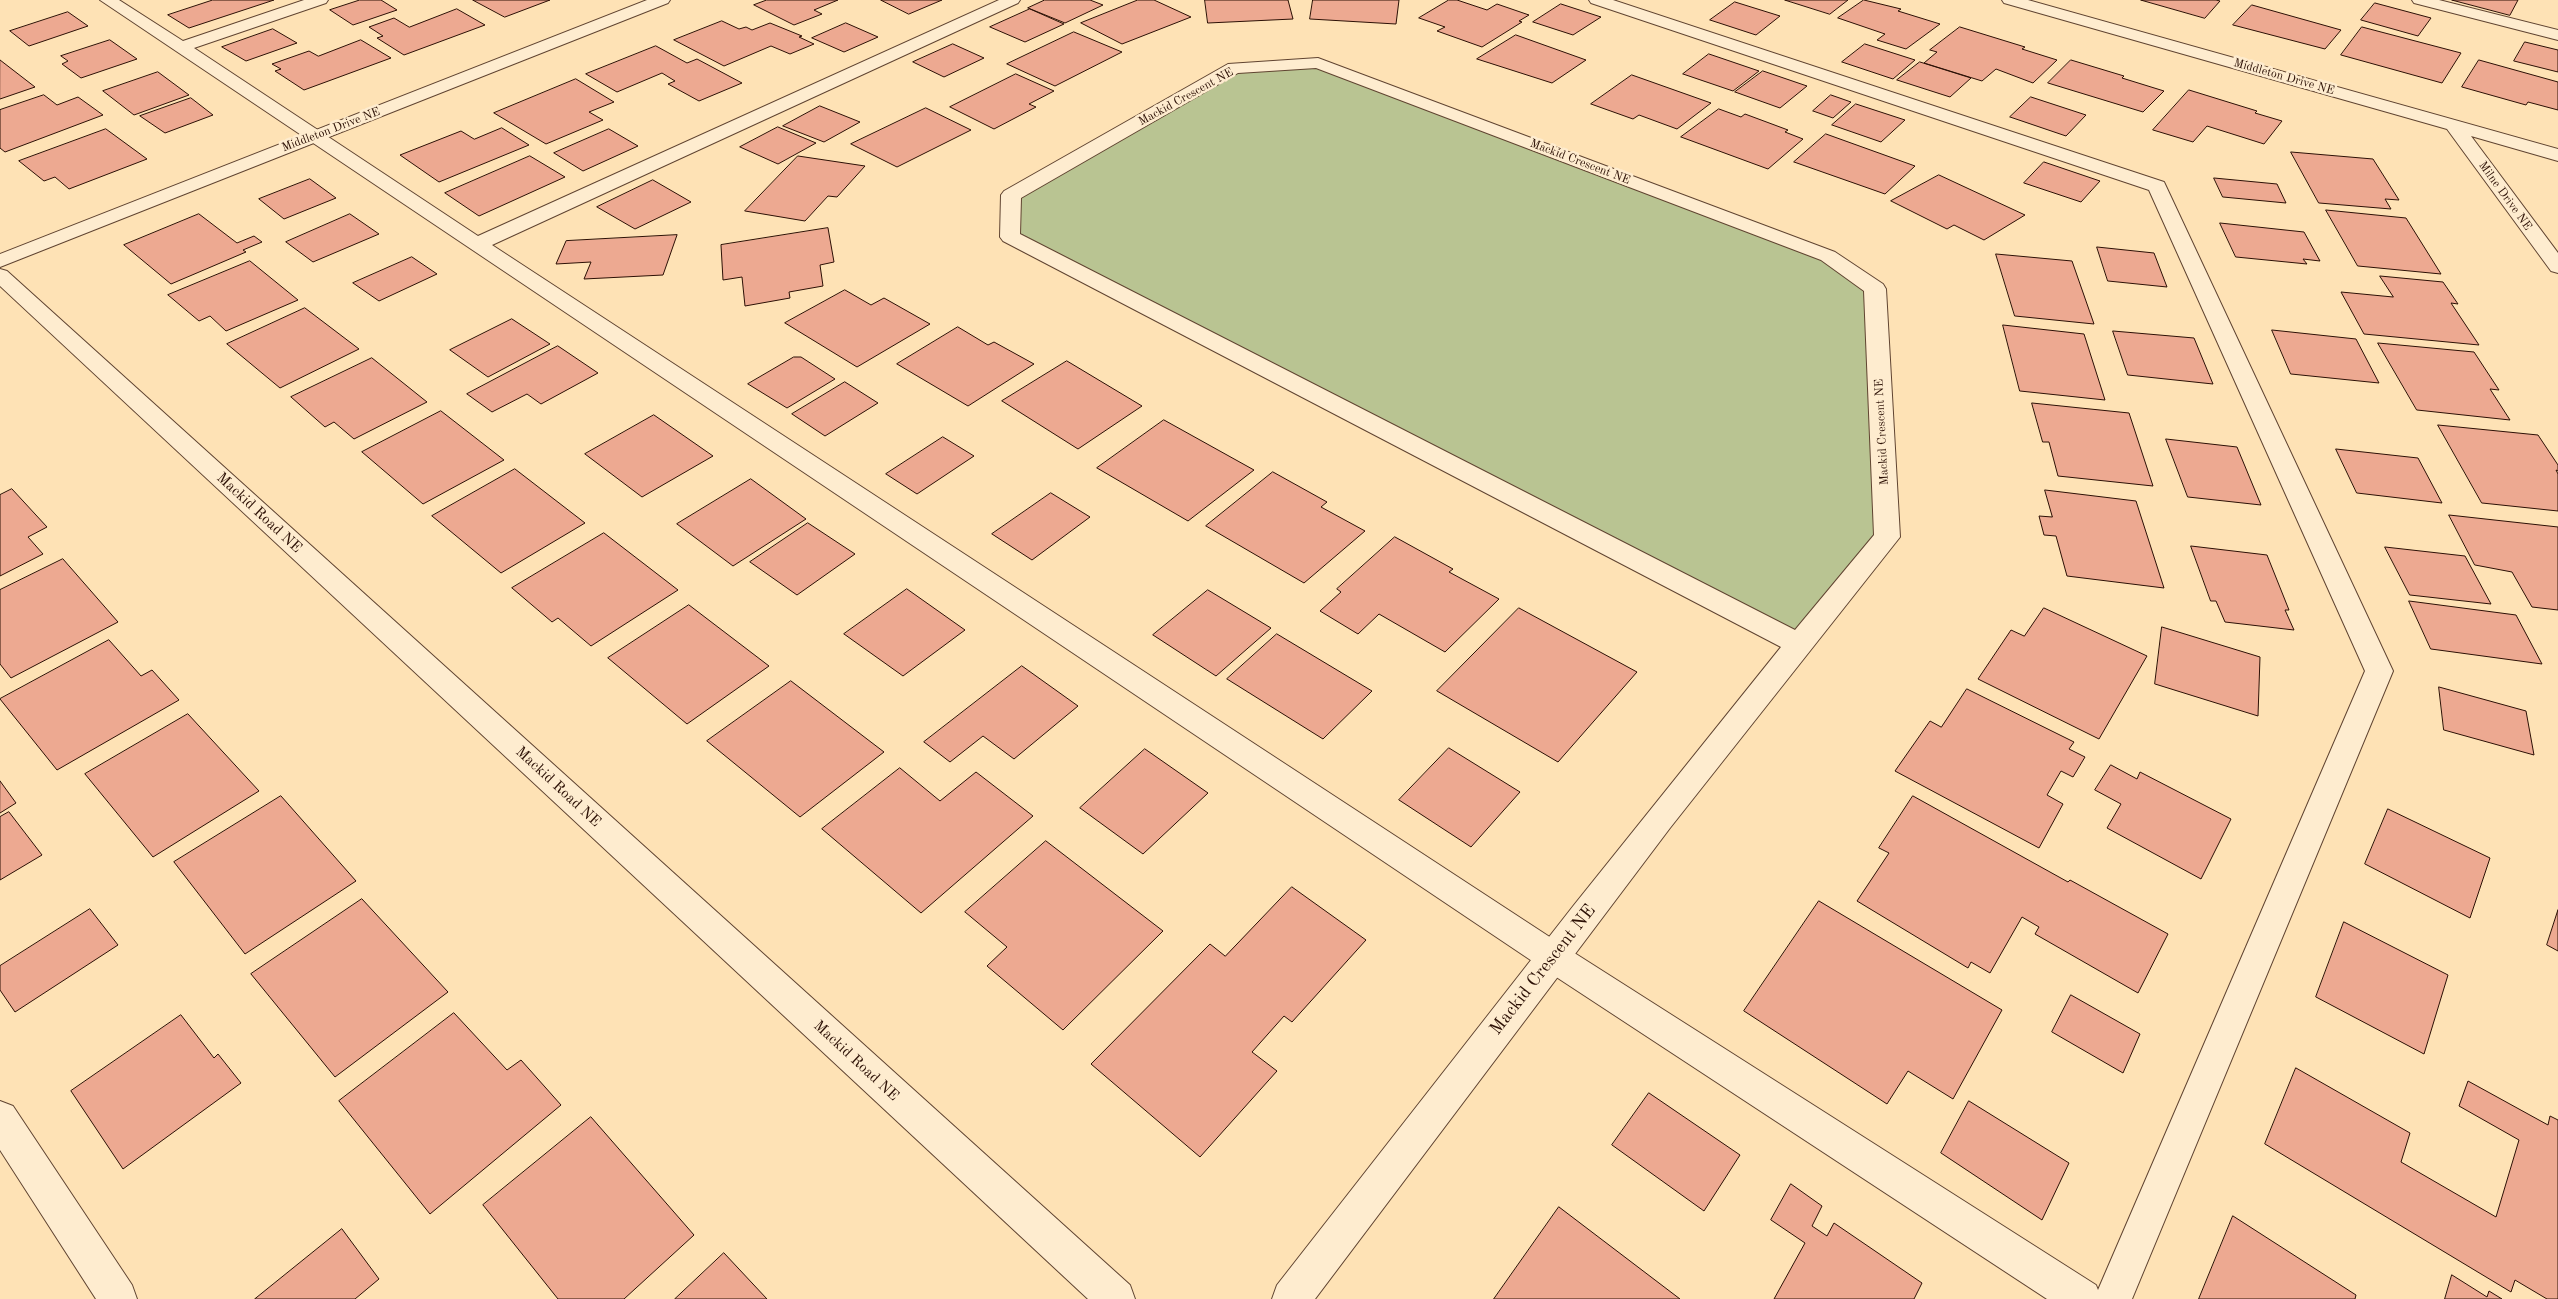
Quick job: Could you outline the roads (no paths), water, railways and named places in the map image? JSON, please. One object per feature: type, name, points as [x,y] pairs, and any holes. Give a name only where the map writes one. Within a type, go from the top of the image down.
[{"type":"street","points":[[108,0],[316,135],[477,244],[1553,957],[2082,1299]]},
{"type":"street","points":[[181,47],[320,0]]},
{"type":"street","name":"Middleton Drive NE","points":[[0,261],[662,0]]},
{"type":"street","points":[[477,244],[1012,0]]},
{"type":"street","points":[[1597,0],[2157,186],[2379,670],[2113,1299]]},
{"type":"street","name":"Middleton Drive NE","points":[[2010,0],[2558,155]]},
{"type":"street","points":[[2420,0],[2558,35]]},
{"type":"street","name":"Mackid Crescent NE","points":[[1291,1299],[1553,957],[1798,644],[1887,537],[1875,289],[1828,256],[1318,63],[1234,68],[1011,195],[1010,237],[1798,644]]},
{"type":"street","name":"Milne Drive NE","points":[[2453,125],[2558,267]]},
{"type":"street","name":"Mackid Road NE","points":[[0,276],[1116,1299]]},
{"type":"street","points":[[0,1118],[118,1299]]}]
